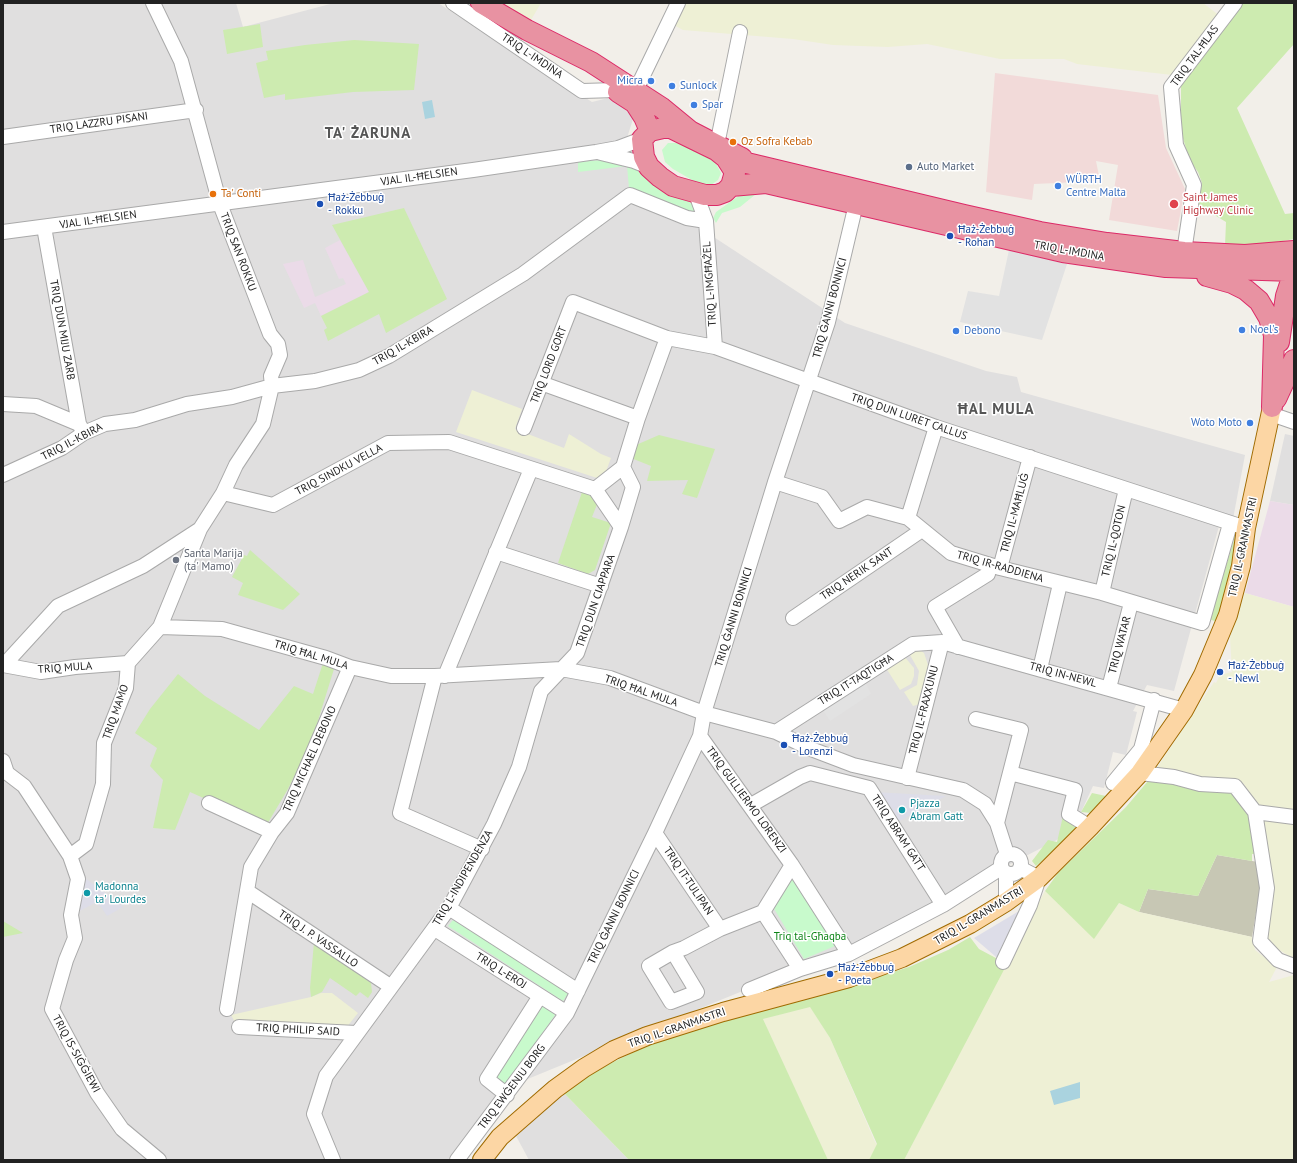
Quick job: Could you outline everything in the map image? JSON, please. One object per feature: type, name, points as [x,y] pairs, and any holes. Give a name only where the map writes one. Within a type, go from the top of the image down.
[{"type":"highway","name":"TRIQ L-IMDINA","points":[[487,7],[515,33],[635,102],[644,117],[646,135],[644,157],[649,167],[673,186],[696,194],[718,194],[728,189],[766,183],[1057,251],[1166,267],[1293,273]]},
{"type":"highway","name":"TRIQ L-IMDINA","points":[[487,7],[591,62],[662,108],[690,131],[721,150],[751,162],[886,197],[1040,232],[1107,243],[1184,252],[1244,255],[1294,251]]},
{"type":"highway","name":"TRIQ L-IMDINA","points":[[636,90],[671,128],[716,150],[721,150]]},
{"type":"highway","points":[[646,135],[657,129],[671,128]]},
{"type":"highway","points":[[721,150],[734,172],[728,189]]},
{"type":"highway","points":[[1166,267],[1232,283],[1252,294],[1263,307],[1272,325],[1274,335],[1272,410]]},
{"type":"highway","points":[[1272,410],[1281,327],[1287,291],[1293,273]]},
{"type":"highway","points":[[1272,410],[1294,338]]},
{"type":"highway","points":[[1272,410],[1294,360]]},
{"type":"main road","name":"TRIQ IL-GRANMASTRI","points":[[482,1160],[500,1137],[549,1093],[584,1068],[614,1050],[647,1036],[723,1012],[828,984],[872,970],[934,943],[1006,902],[1039,878],[1090,827],[1140,773],[1184,710],[1214,652],[1228,615],[1241,566],[1238,526],[1272,410]]},
{"type":"street","name":"TRIQ SAN ROKKU","points":[[153,3],[181,61],[196,110],[220,204],[270,334],[278,344],[280,355],[272,376],[272,386]]},
{"type":"street","name":"TRIQ L-IMDINA","points":[[453,3],[582,91],[616,90]]},
{"type":"street","points":[[636,90],[678,3]]},
{"type":"street","name":"TRIQ TAL-ĦLAS","points":[[1184,252],[1194,184],[1176,145],[1171,87],[1234,3]]},
{"type":"street","points":[[721,150],[719,135],[740,32]]},
{"type":"street","name":"TRIQ LAZZRU PISANI","points":[[3,137],[196,110]]},
{"type":"street","name":"VJAL IL-ĦELSIEN","points":[[3,232],[220,204],[596,152],[618,148],[646,135]]},
{"type":"street","name":"VJAL IL-ĦELSIEN","points":[[596,152],[634,161],[649,167]]},
{"type":"street","points":[[706,220],[712,207],[728,189]]},
{"type":"street","name":"TRIQ L-IMGĦAŻEL","points":[[696,194],[706,220],[715,347]]},
{"type":"street","name":"TRIQ IL-KBIRA","points":[[3,475],[62,448],[81,428],[135,420],[187,404],[232,397],[272,386],[315,381],[359,370],[388,356],[523,274],[630,195],[687,218],[706,220]]},
{"type":"street","name":"TRIQ ĠANNI BONNICI","points":[[567,1013],[655,833],[700,736],[704,713],[775,482],[828,322],[856,204]]},
{"type":"street","name":"TRIQ DUN MIJU ZARB","points":[[44,227],[81,428]]},
{"type":"street","name":"TRIQ DUN LURET CALLUS","points":[[573,302],[667,338],[715,347],[936,427],[1238,526]]},
{"type":"street","name":"TRIQ LORD GORT","points":[[524,428],[573,302]]},
{"type":"street","points":[[621,527],[595,489],[623,467],[638,418],[667,338]]},
{"type":"street","points":[[541,383],[638,418]]},
{"type":"street","points":[[128,663],[160,627],[200,529],[223,493],[236,465],[263,424],[272,386]]},
{"type":"street","points":[[3,404],[36,406],[81,428]]},
{"type":"street","points":[[1272,410],[1294,422]]},
{"type":"street","points":[[908,518],[936,427]]},
{"type":"street","name":"TRIQ SINDKU VELLA","points":[[223,493],[273,505],[388,443],[449,442],[595,489]]},
{"type":"street","name":"TRIQ IL-MAĦLUĠ","points":[[994,571],[1030,457]]},
{"type":"street","name":"TRIQ DUN CIAPPARA","points":[[561,669],[577,653],[621,527],[633,487],[623,467]]},
{"type":"street","points":[[482,848],[400,813],[440,676],[496,552],[531,469]]},
{"type":"street","name":"TRIQ IR-RADDIENA","points":[[775,482],[822,497],[840,521],[866,507],[908,518],[951,553],[994,571],[1102,593],[1202,623],[1238,526]]},
{"type":"street","name":"TRIQ IL-QOTON","points":[[1102,593],[1126,489]]},
{"type":"street","points":[[4,665],[58,606],[143,566],[200,529]]},
{"type":"street","name":"TRIQ NERIK SANT","points":[[793,618],[922,530]]},
{"type":"street","points":[[496,552],[601,586]]},
{"type":"street","points":[[958,647],[935,607],[994,571]]},
{"type":"street","points":[[1040,669],[1060,584]]},
{"type":"street","name":"TRIQ WATAR","points":[[1108,688],[1131,602]]},
{"type":"street","name":"TRIQ ĦAL MULA","points":[[160,627],[222,629],[326,658],[350,667],[391,676],[440,676],[561,669],[610,678],[704,713],[776,732],[811,749],[853,765],[963,790],[985,804],[996,823],[1007,854]]},
{"type":"street","name":"TRIQ IN-NEWL","points":[[942,642],[1154,700],[1184,710]]},
{"type":"street","name":"TRIQ IT-TAQTIGĦA","points":[[776,732],[818,703],[913,644],[942,642]]},
{"type":"street","name":"TRIQ IL-FRAXXUNU","points":[[907,778],[942,642]]},
{"type":"street","name":"TRIQ MULA","points":[[4,665],[41,672],[75,667],[128,663]]},
{"type":"street","name":"TRIQ MAMO","points":[[70,856],[86,844],[103,784],[104,743],[126,688],[128,663]]},
{"type":"street","name":"TRIQ MICHAEL DEBONO","points":[[227,1009],[251,866],[272,832],[287,813],[350,667]]},
{"type":"street","name":"TRIQ L-INDIPENDENZA","points":[[333,1160],[314,1114],[326,1076],[390,986],[435,929],[449,908],[482,848],[519,767],[541,691],[561,669]]},
{"type":"street","points":[[1113,783],[1141,749],[1154,700]]},
{"type":"street","points":[[976,719],[1021,730],[996,823]]},
{"type":"street","name":"TRIQ GULLIERMO LORENZI","points":[[700,736],[751,805],[792,865],[849,954]]},
{"type":"street","name":"TRIQ IS-SIĠĠIEWI","points":[[3,761],[7,773],[24,786],[70,856],[78,879],[71,915],[75,938],[66,960],[52,1009],[97,1093],[122,1129],[159,1160]]},
{"type":"street","name":"TRIQ ABRAM GATT","points":[[751,805],[800,777],[810,773],[869,788],[944,905]]},
{"type":"street","points":[[1010,773],[1075,790],[1069,814],[1090,827]]},
{"type":"street","points":[[1140,773],[1174,778],[1200,784],[1235,786],[1255,812],[1267,888],[1260,941],[1278,960],[1294,966]]},
{"type":"street","points":[[209,803],[272,832]]},
{"type":"street","points":[[1255,812],[1294,817]]},
{"type":"street","name":"TRIQ IT-TULIPAN","points":[[655,833],[720,929]]},
{"type":"street","points":[[749,990],[800,970],[849,954],[944,905],[1004,871],[1016,873],[1020,868],[1020,858],[1014,854],[1007,854],[1000,861],[1004,871],[1006,902]]},
{"type":"street","name":"TRIQ GULLIERMO LORENZI","points":[[763,912],[792,865]]},
{"type":"street","points":[[1003,962],[1030,905],[1039,878],[1020,868]]},
{"type":"street","name":"TRIQ J. P. VASSALLO","points":[[247,891],[390,986]]},
{"type":"street","points":[[449,908],[578,991]]},
{"type":"street","points":[[679,950],[720,929],[763,912],[800,970]]},
{"type":"street","name":"TRIQ L-EROJ","points":[[435,929],[567,1013]]},
{"type":"street","points":[[507,1095],[487,1079],[540,996]]},
{"type":"street","name":"TRIQ EWĠENJU BORG","points":[[457,1160],[567,1013]]},
{"type":"street","name":"TRIQ PHILIP SAID","points":[[239,1027],[356,1034]]},
{"type":"shaded area","points":[[3,3],[236,3],[243,27],[334,3],[438,3],[592,102],[608,98],[634,116],[626,141],[645,207],[700,228],[845,323],[986,371],[1017,377],[1021,392],[1245,455],[1233,519],[1222,515],[1174,691],[1147,685],[1133,711],[1137,712],[1126,755],[1113,752],[1104,788],[1093,786],[1072,832],[855,945],[513,1085],[451,1160],[3,1160]]},
{"type":"shaded area","points":[[501,3],[541,3],[531,20]]},
{"type":"shaded area","points":[[683,3],[1203,3],[1220,16],[1172,75],[1077,64],[1064,59],[1000,59],[927,44],[888,47],[833,45],[793,39],[683,30],[672,24]]},
{"type":"shaded area","points":[[995,73],[1158,95],[1166,148],[1185,189],[1177,231],[1109,220],[1118,165],[1096,161],[1100,181],[1034,184],[1032,200],[986,192]]},
{"type":"shaded area","points":[[340,240],[369,292],[321,316],[315,303],[304,308],[283,264],[303,260],[315,297],[346,284],[343,278],[339,279],[325,248]]},
{"type":"shaded area","points":[[1009,250],[1067,264],[1042,340],[960,322],[968,291],[999,296]]},
{"type":"shaded area","points":[[472,390],[522,409],[515,429],[564,448],[569,434],[601,454],[611,458],[605,474],[597,478],[456,432]]},
{"type":"shaded area","points":[[1285,434],[1294,436],[1294,505],[1270,501]]},
{"type":"shaded area","points":[[1270,501],[1294,505],[1294,607],[1245,593]]},
{"type":"shaded area","points":[[1245,593],[1294,607],[1294,959],[1268,943],[1267,924],[1272,892],[1259,805],[1243,783],[1155,771],[1214,682],[1216,683],[1220,675],[1232,672],[1230,637]]},
{"type":"shaded area","points":[[920,650],[924,653],[929,674],[920,704],[913,706],[904,692],[917,685],[919,671],[910,655],[914,651]]},
{"type":"shaded area","points":[[904,656],[914,668],[914,676],[911,684],[900,690],[886,668]]},
{"type":"shaded area","points":[[862,676],[871,694],[830,721],[818,703]]},
{"type":"shaded area","name":"Pjazza Abram Gatt","points":[[873,792],[946,796],[894,824]]},
{"type":"shaded area","points":[[1217,855],[1258,862],[1260,888],[1252,937],[1139,912],[1148,889],[1198,896]]},
{"type":"shaded area","points":[[81,875],[123,907],[107,916],[101,907],[95,903],[72,915]]},
{"type":"shaded area","points":[[1045,891],[1094,938],[1119,903],[1139,912],[1252,937],[1255,950],[1277,967],[1269,982],[1294,975],[1294,1160],[904,1160],[1021,933]]},
{"type":"shaded area","points":[[1029,905],[1002,962],[974,938]]},
{"type":"shaded area","points":[[321,993],[332,993],[358,1013],[346,1028],[236,1024],[231,1015],[311,997]]},
{"type":"shaded area","points":[[810,1006],[830,1038],[875,1142],[878,1145],[870,1160],[827,1160],[763,1019]]},
{"type":"shaded area","points":[[563,1092],[629,1160],[529,1160],[515,1134]]},
{"type":"green space","points":[[1242,3],[1294,3],[1294,44],[1237,108],[1285,214],[1294,213],[1294,239],[1249,247],[1225,246],[1226,222],[1198,205],[1202,183],[1198,172],[1190,161],[1181,132],[1181,80]]},
{"type":"green space","points":[[260,24],[263,47],[227,54],[223,30]]},
{"type":"green space","points":[[354,40],[419,44],[414,90],[353,92],[285,100],[285,94],[264,98],[256,63],[268,60],[266,51]]},
{"type":"green space","points":[[668,143],[682,143],[714,160],[721,173],[718,180],[711,185],[699,184],[673,169],[665,162],[662,150]]},
{"type":"green space","points":[[615,159],[626,160],[668,191],[694,203],[697,209],[695,212],[688,212],[629,188],[627,166],[578,172],[578,162]]},
{"type":"green space","points":[[755,192],[756,194],[740,207],[722,213],[716,223],[713,218],[716,212],[740,195]]},
{"type":"green space","points":[[404,208],[447,299],[386,333],[379,314],[328,341],[324,330],[327,328],[321,316],[369,292],[332,225]]},
{"type":"green space","points":[[659,435],[715,449],[697,498],[682,494],[688,480],[647,481],[651,466],[631,458],[636,445]]},
{"type":"green space","points":[[582,492],[593,495],[598,502],[592,517],[611,523],[595,570],[588,574],[558,563]]},
{"type":"green space","points":[[1239,533],[1240,538],[1217,622],[1209,619],[1234,540],[1232,536]]},
{"type":"green space","points":[[250,550],[300,594],[283,610],[238,595],[243,583],[232,577],[244,555],[247,556]]},
{"type":"green space","points":[[323,663],[334,669],[312,740],[288,789],[266,826],[190,792],[175,830],[153,828],[163,780],[150,766],[157,748],[135,733],[150,709],[178,674],[205,696],[259,730],[294,686],[313,694]]},
{"type":"green space","points":[[1174,780],[1235,792],[1251,815],[1260,854],[1252,854],[1252,861],[1217,855],[1198,896],[1148,889],[1139,912],[1119,903],[1094,939],[1045,891],[1058,873],[1126,807],[1148,781]]},
{"type":"green space","points":[[1092,793],[1106,796],[1091,813],[1081,812]]},
{"type":"green space","points":[[1063,816],[1076,828],[1075,833],[1036,866],[1032,861],[1048,840],[1057,842]]},
{"type":"green space","name":"Triq tal-Għaqba","points":[[792,878],[835,946],[804,959],[773,907]]},
{"type":"green space","points":[[453,920],[569,992],[563,1001],[448,926]]},
{"type":"green space","points":[[3,921],[23,933],[3,937]]},
{"type":"green space","points":[[970,937],[979,949],[1007,964],[904,1160],[869,1160],[877,1144],[830,1038],[810,1007],[763,1019],[828,1160],[629,1160],[563,1092],[591,1073],[638,1050],[697,1027],[808,999],[909,967],[948,950]]},
{"type":"green space","points":[[314,942],[371,983],[372,992],[368,998],[360,992],[356,996],[330,978],[322,992],[311,997],[310,988]]},
{"type":"green space","points":[[542,1003],[557,1012],[507,1085],[492,1076]]},
{"type":"water","points":[[432,100],[435,117],[425,119],[422,102]]},
{"type":"water","points":[[1080,1082],[1080,1098],[1054,1105],[1050,1091]]},
{"type":"place","name":"Micra","points":[[651,81]]},
{"type":"place","name":"Sunlock","points":[[672,86]]},
{"type":"place","name":"Spar","points":[[694,105]]},
{"type":"place","name":"Oz Sofra Kebab","points":[[733,142]]},
{"type":"place","name":"Auto Market","points":[[909,167]]},
{"type":"place","name":"WÜRTH Centre Malta","points":[[1058,186]]},
{"type":"place","name":"Ta' Conti","points":[[213,194]]},
{"type":"place","name":"Ħaż-Żebbuġ - Rokku","points":[[320,204]]},
{"type":"place","name":"Saint James Highway Clinic","points":[[1174,204]]},
{"type":"place","name":"Ħaż-Żebbuġ - Rohan","points":[[950,236]]},
{"type":"place","name":"Noel's","points":[[1242,330]]},
{"type":"place","name":"Debono","points":[[956,331]]},
{"type":"place","name":"Woto Moto","points":[[1250,423]]},
{"type":"place","name":"Santa Marija (ta' Mamo)","points":[[176,560]]},
{"type":"place","name":"Ħaż-Żebbuġ - Newl","points":[[1220,672]]},
{"type":"place","name":"Ħaż-Żebbuġ - Lorenzi","points":[[784,745]]},
{"type":"place","name":"Pjazza Abram Gatt","points":[[902,810]]},
{"type":"place","name":"Madonna ta' Lourdes","points":[[87,893]]},
{"type":"place","name":"Ħaż-Żebbuġ - Poeta","points":[[830,974]]},
{"type":"district","name":"TA' ŻARUNA","points":[[368,134]]},
{"type":"district","name":"ĦAL MULA","points":[[996,410]]}]
